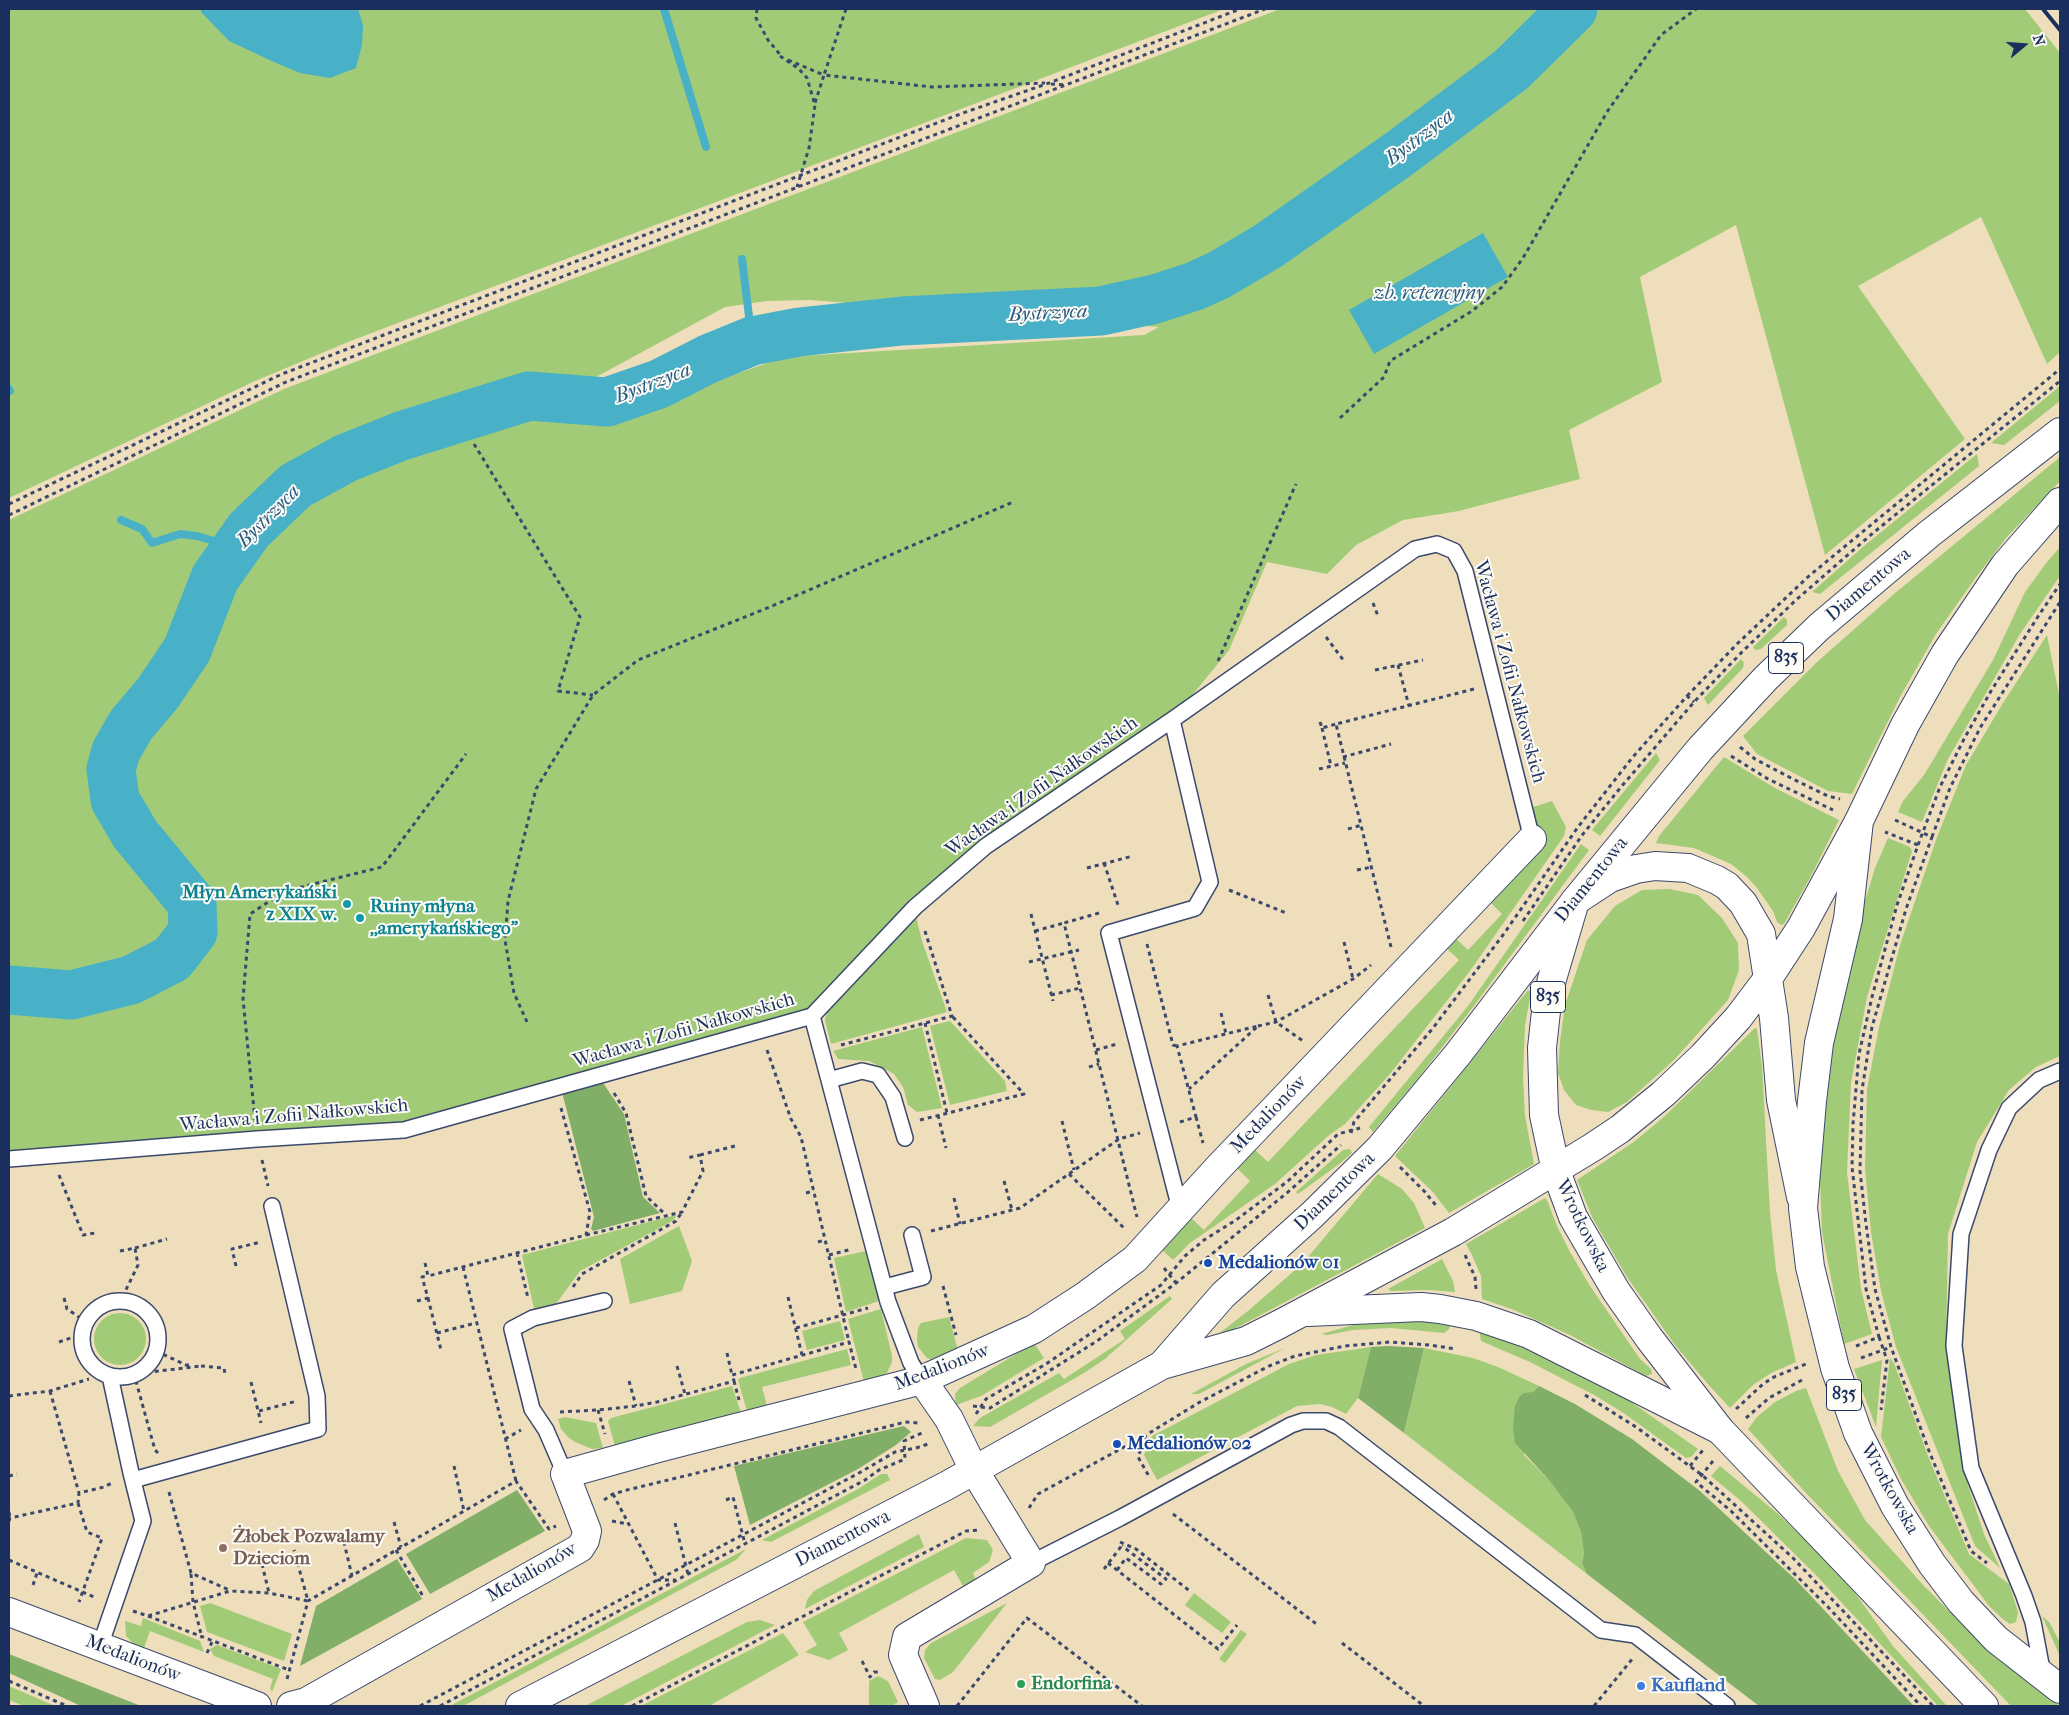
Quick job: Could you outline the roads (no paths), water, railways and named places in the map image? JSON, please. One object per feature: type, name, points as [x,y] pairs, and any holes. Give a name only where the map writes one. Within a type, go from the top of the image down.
[{"type":"street","name":"Diamentowa","points":[[1162,1365],[1223,1295],[1312,1215],[1380,1148],[1458,1054],[1574,901],[1700,748],[1794,650],[1929,534],[2060,432]]},
{"type":"street","name":"Diamentowa","points":[[520,1706],[974,1470],[1162,1365],[1246,1341],[1453,1232],[1556,1171],[1620,1129],[1663,1094],[1720,1038],[1738,1018],[1769,977],[1814,907],[1848,811],[1905,725],[1945,654],[2005,565],[2060,502]]},
{"type":"street","name":"835","points":[[1803,1208],[1816,1069],[1827,1009],[1848,919],[1848,811]]},
{"type":"street","name":"Medalionów","points":[[288,1697],[306,1702],[580,1548],[585,1540],[586,1531],[582,1514],[565,1474],[922,1380],[1034,1328],[1085,1296],[1136,1259],[1180,1209],[1532,840]]},
{"type":"street","points":[[1574,901],[1610,878],[1636,869],[1671,866],[1703,872],[1728,886],[1743,903],[1761,934],[1769,977],[1781,1100],[1803,1208]]},
{"type":"street","name":"Wrotkowska","points":[[1574,901],[1546,1002],[1542,1048],[1544,1115],[1556,1171],[1574,1217],[1616,1291],[1649,1338],[1732,1421],[1984,1706]]},
{"type":"street","name":"Wrotkowska","points":[[1803,1208],[1810,1267],[1835,1368],[1858,1433],[1874,1466],[1895,1506],[1932,1564],[1961,1602],[1996,1639],[2052,1683]]},
{"type":"street","name":"Wrotkowska","points":[[1301,1312],[1420,1307],[1476,1316],[1529,1334],[1732,1421]]},
{"type":"street","points":[[922,1380],[949,1419],[974,1470],[1031,1563],[907,1638],[903,1655],[925,1706]]},
{"type":"street","name":"Medalionów","points":[[9,1612],[257,1706]]},
{"type":"lane","name":"Wacława i Zofii Nałkowskich","points":[[9,1159],[257,1139],[404,1130],[812,1016],[915,907],[986,846],[1172,720],[1415,549],[1437,544],[1454,551],[1465,571],[1532,840]]},
{"type":"lane","points":[[1172,720],[1210,882],[1195,908],[1109,933],[1180,1209]]},
{"type":"lane","points":[[812,1016],[886,1295],[911,1362],[922,1380]]},
{"type":"lane","points":[[829,1080],[862,1071],[878,1075],[893,1097],[903,1131]]},
{"type":"lane","points":[[2052,1683],[2024,1596],[1971,1468],[1954,1346],[1961,1234],[1989,1150],[2009,1108],[2039,1080],[2060,1071]]},
{"type":"lane","points":[[133,1480],[318,1429],[317,1396],[272,1206]]},
{"type":"lane","points":[[886,1295],[923,1277],[912,1235]]},
{"type":"lane","points":[[565,1474],[546,1430],[532,1409],[512,1329],[533,1318],[604,1301]]},
{"type":"lane","points":[[100,1646],[143,1521],[108,1375],[95,1368],[89,1361],[82,1344],[84,1328],[93,1312],[103,1305],[120,1302],[136,1305],[152,1319],[156,1329],[156,1351],[144,1369],[134,1374],[118,1377],[108,1375]]},
{"type":"lane","points":[[1031,1563],[1104,1526],[1291,1425],[1302,1420],[1326,1421],[1338,1427],[1600,1630],[1635,1635],[1727,1706]]},
{"type":"water","points":[[201,9],[358,9],[363,25],[362,45],[356,68],[330,78],[300,73],[229,41],[201,12]]},
{"type":"water","name":"zb. retencyjny","points":[[1483,233],[1508,277],[1374,354],[1349,310]]},
{"type":"waterway","points":[[664,9],[706,147]]},
{"type":"waterway","name":"Bystrzyca","points":[[9,990],[71,995],[131,980],[172,959],[193,932],[192,903],[135,834],[115,800],[111,769],[116,751],[131,725],[158,693],[187,650],[215,578],[249,530],[295,486],[346,458],[401,436],[529,396],[607,402],[659,384],[708,359],[752,341],[799,332],[902,321],[1101,311],[1155,299],[1195,286],[1219,275],[1268,246],[1399,154],[1511,70],[1573,9]]},
{"type":"waterway","points":[[742,259],[752,341]]},
{"type":"waterway","points":[[121,520],[142,529],[152,543],[180,534],[197,536],[237,548]]},
{"type":"railway","points":[[2043,9],[2060,30]]},
{"type":"place","name":"Młyn Amerykański z XIX w.","points":[[347,904]]},
{"type":"place","name":"Ruiny młyna ,,amerykańskiego\"","points":[[360,918]]},
{"type":"place","name":"Medalionów 01","points":[[1208,1263]]},
{"type":"place","name":"Medalionów 02","points":[[1117,1444]]},
{"type":"place","name":"Żłobek Pozwalamy Dzieciom","points":[[223,1548]]},
{"type":"place","name":"Endorfina","points":[[1021,1684]]},
{"type":"place","name":"Kaufland","points":[[1641,1686]]}]
